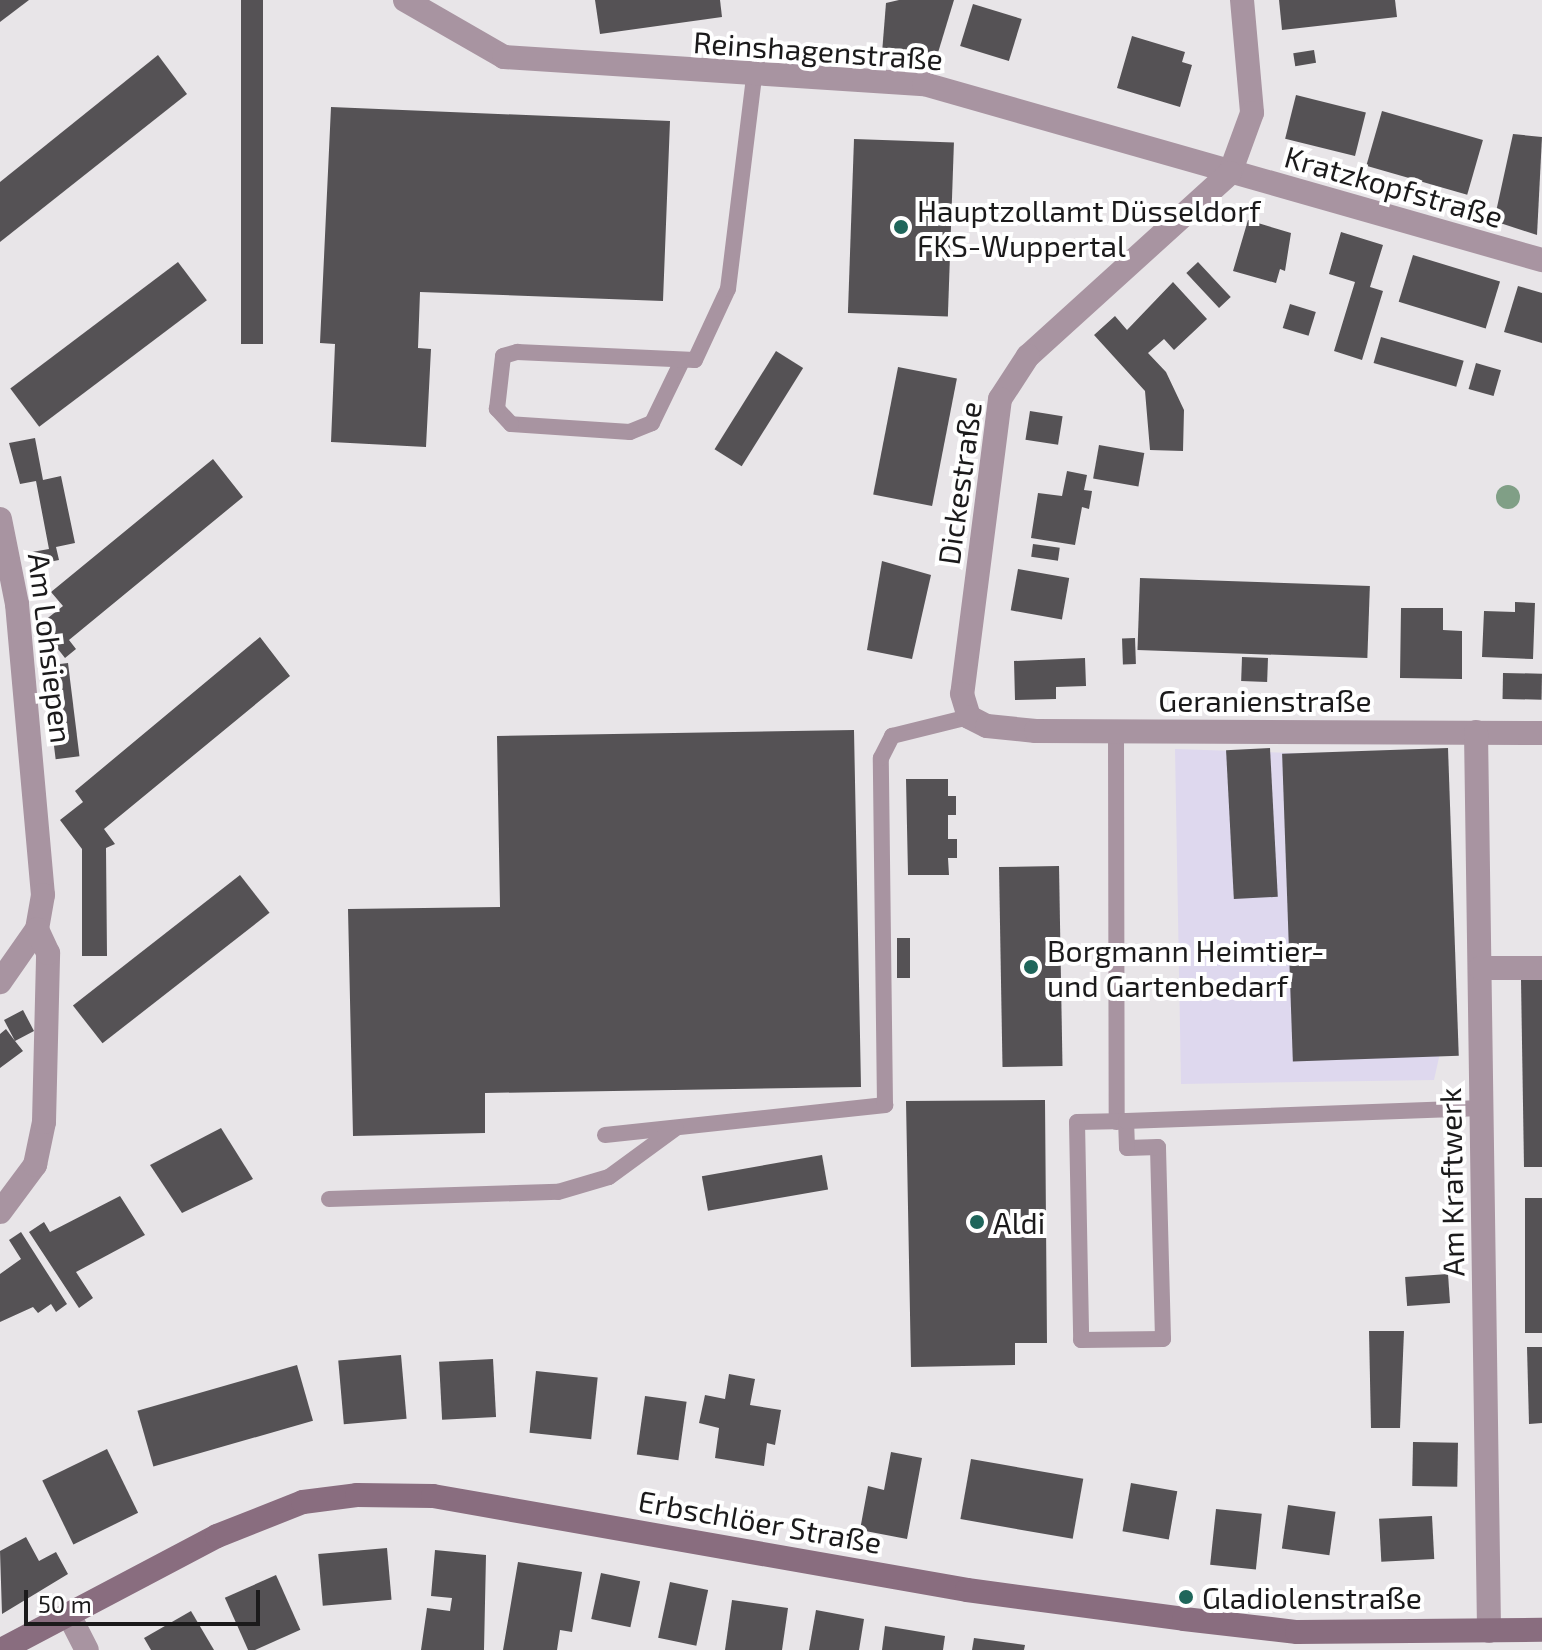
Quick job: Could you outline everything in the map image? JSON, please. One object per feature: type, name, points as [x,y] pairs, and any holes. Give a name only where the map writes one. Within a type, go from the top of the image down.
[{"type":"street","name":"Reinshagenstraße","points":[[405,0],[438,24],[504,57],[754,76],[924,84],[1148,144],[1230,173]]},
{"type":"street","name":"Dickestraße","points":[[978,721],[962,694],[1000,399],[1028,356],[1230,173],[1252,113],[1242,0]]},
{"type":"street","name":"Kratzkopfstraße","points":[[1230,173],[1542,260]]},
{"type":"street","name":"Am Lohsiepen","points":[[0,519],[17,604],[38,807],[43,895],[37,929],[0,982]]},
{"type":"street","name":"Geranienstraße","points":[[978,721],[1116,732],[1542,733]]},
{"type":"street","name":"Am Kraftwerk","points":[[1476,732],[1489,1631]]},
{"type":"street","name":"Am Lohsiepen","points":[[0,1212],[35,1165],[44,1122],[48,953],[37,929]]},
{"type":"street","points":[[1480,968],[1542,968]]},
{"type":"street","name":"Erbschlöer Straße","points":[[1,1650],[70,1617],[217,1536],[303,1502],[357,1495],[433,1496],[967,1590],[1296,1641],[1542,1630]]},
{"type":"street","points":[[70,1617],[87,1650]]},
{"type":"lane","points":[[682,361],[652,423],[630,432],[511,424],[497,409],[503,356],[517,352],[695,360],[728,289],[754,76]]},
{"type":"lane","points":[[605,1135],[885,1105],[881,758],[892,736],[978,721]]},
{"type":"lane","points":[[1116,732],[1122,1122],[1127,1148],[1158,1147],[1163,1339],[1081,1340],[1077,1122],[1122,1122],[1482,1108]]},
{"type":"lane","points":[[329,1199],[558,1192],[609,1177],[678,1127]]},
{"type":"shaded area","points":[[1175,749],[1442,758],[1446,1026],[1434,1080],[1181,1084]]},
{"type":"building","points":[[0,0],[29,0],[0,22]]},
{"type":"building","points":[[241,0],[263,0],[263,344],[241,344]]},
{"type":"building","points":[[595,0],[720,0],[722,17],[600,34]]},
{"type":"building","points":[[899,0],[954,0],[937,56],[882,53],[886,3]]},
{"type":"building","points":[[1279,0],[1395,0],[1397,17],[1282,30]]},
{"type":"building","points":[[973,4],[1022,19],[1009,61],[960,46]]},
{"type":"building","points":[[1132,36],[1185,52],[1182,62],[1192,65],[1180,107],[1117,88]]},
{"type":"building","points":[[1314,50],[1316,63],[1295,66],[1293,53]]},
{"type":"building","points":[[158,55],[187,94],[0,242],[0,182]]},
{"type":"building","points":[[1296,95],[1366,112],[1355,156],[1285,139]]},
{"type":"building","points":[[331,107],[670,121],[663,301],[420,292],[418,348],[431,349],[426,447],[331,442],[335,344],[320,343]]},
{"type":"building","points":[[1382,111],[1483,140],[1467,195],[1366,166]]},
{"type":"building","points":[[1513,134],[1542,137],[1537,235],[1494,221]]},
{"type":"building","name":"Hauptzollamt Düsseldorf FKS-Wuppertal","points":[[854,139],[954,142],[948,316],[848,313]]},
{"type":"building","points":[[1248,220],[1291,233],[1285,271],[1280,269],[1276,283],[1233,271]]},
{"type":"building","points":[[1341,232],[1383,245],[1370,287],[1383,291],[1362,360],[1334,351],[1355,282],[1329,274]]},
{"type":"building","points":[[1413,255],[1500,282],[1486,328],[1399,302]]},
{"type":"building","points":[[178,262],[207,300],[39,427],[10,388]]},
{"type":"building","points":[[1198,262],[1231,297],[1219,308],[1186,273]]},
{"type":"building","points":[[1173,282],[1207,319],[1174,350],[1164,339],[1148,353],[1166,372],[1184,410],[1183,451],[1150,450],[1145,391],[1094,335],[1115,316],[1127,330]]},
{"type":"building","points":[[1518,286],[1542,293],[1542,343],[1504,332]]},
{"type":"building","points":[[1290,304],[1316,312],[1309,336],[1283,328]]},
{"type":"building","points":[[1381,337],[1464,361],[1456,387],[1374,363]]},
{"type":"building","points":[[776,351],[803,368],[742,466],[715,449]]},
{"type":"building","points":[[1476,363],[1501,370],[1494,396],[1469,389]]},
{"type":"building","points":[[898,367],[957,378],[932,506],[873,495]]},
{"type":"building","points":[[1030,411],[1063,416],[1058,445],[1025,440]]},
{"type":"building","points":[[35,438],[43,480],[61,476],[75,543],[56,547],[59,560],[34,565],[32,552],[49,549],[36,481],[20,484],[9,443]]},
{"type":"building","points":[[1099,445],[1144,453],[1138,486],[1093,478]]},
{"type":"building","points":[[213,459],[243,497],[69,640],[76,649],[65,658],[39,625],[63,606],[51,592]]},
{"type":"building","points":[[1067,471],[1087,475],[1084,490],[1092,491],[1089,509],[1082,507],[1075,545],[1031,538],[1038,493],[1062,496]]},
{"type":"building","points":[[1033,544],[1060,548],[1058,561],[1031,557]]},
{"type":"building","points":[[882,561],[931,575],[912,659],[867,650]]},
{"type":"building","points":[[1018,569],[1069,578],[1062,619],[1011,610]]},
{"type":"building","points":[[1140,578],[1370,586],[1367,658],[1137,650]]},
{"type":"building","points":[[1515,602],[1535,603],[1533,659],[1482,657],[1484,611],[1515,612]]},
{"type":"building","points":[[1401,608],[1443,608],[1443,630],[1462,631],[1462,679],[1400,678]]},
{"type":"building","points":[[260,637],[290,676],[104,829],[115,844],[106,848],[107,956],[82,956],[82,849],[60,820],[83,802],[75,791]]},
{"type":"building","points":[[1122,638],[1135,638],[1136,664],[1123,664]]},
{"type":"building","points":[[1242,657],[1268,658],[1267,682],[1241,681]]},
{"type":"building","points":[[1085,658],[1086,686],[1056,687],[1056,699],[1015,700],[1014,661]]},
{"type":"building","points":[[68,663],[79,756],[56,759],[44,666]]},
{"type":"building","points":[[1503,673],[1542,674],[1542,700],[1503,699]]},
{"type":"building","points":[[854,730],[861,1087],[485,1093],[485,1133],[353,1136],[348,909],[500,907],[497,736]]},
{"type":"building","points":[[1270,748],[1278,897],[1234,899],[1226,750]]},
{"type":"building","points":[[1448,748],[1459,1056],[1293,1062],[1282,754]]},
{"type":"building","points":[[906,779],[948,779],[948,796],[956,796],[956,815],[948,815],[948,839],[957,839],[957,858],[948,858],[949,875],[908,875]]},
{"type":"building","name":"Borgmann Heimtier- und Gartenbedarf","points":[[1059,866],[1062,1066],[1002,1067],[999,867]]},
{"type":"building","points":[[240,875],[270,913],[102,1043],[73,1006]]},
{"type":"building","points":[[897,938],[910,938],[910,978],[897,978]]},
{"type":"building","points":[[1521,980],[1542,980],[1542,1167],[1524,1167]]},
{"type":"building","points":[[23,1010],[34,1031],[15,1041],[4,1020]]},
{"type":"building","points":[[6,1029],[23,1051],[0,1068],[0,1034]]},
{"type":"building","name":"Aldi","points":[[1045,1100],[1047,1343],[1015,1343],[1015,1365],[911,1367],[906,1101]]},
{"type":"building","points":[[221,1128],[253,1179],[182,1213],[150,1165]]},
{"type":"building","points":[[822,1155],[828,1189],[708,1211],[702,1176]]},
{"type":"building","points":[[120,1196],[145,1235],[76,1272],[93,1298],[79,1308],[29,1232],[44,1222],[50,1232]]},
{"type":"building","points":[[1525,1198],[1542,1198],[1542,1333],[1525,1333]]},
{"type":"building","points":[[21,1232],[67,1304],[56,1312],[51,1304],[38,1313],[33,1307],[0,1322],[0,1274],[21,1259],[9,1240]]},
{"type":"building","points":[[1448,1274],[1450,1303],[1407,1306],[1405,1277]]},
{"type":"building","points":[[1369,1331],[1404,1331],[1400,1428],[1371,1428]]},
{"type":"building","points":[[1527,1347],[1542,1347],[1542,1423],[1529,1424]]},
{"type":"building","points":[[401,1355],[407,1419],[344,1424],[338,1360]]},
{"type":"building","points":[[493,1359],[496,1417],[442,1420],[439,1362]]},
{"type":"building","points":[[297,1365],[313,1421],[153,1467],[137,1411]]},
{"type":"building","points":[[536,1371],[598,1377],[591,1439],[530,1433]]},
{"type":"building","points":[[729,1374],[755,1379],[750,1405],[781,1410],[775,1445],[767,1443],[764,1466],[715,1458],[719,1428],[699,1423],[705,1395],[725,1399]]},
{"type":"building","points":[[645,1396],[687,1402],[678,1460],[637,1454]]},
{"type":"building","points":[[1413,1442],[1458,1443],[1457,1487],[1412,1486]]},
{"type":"building","points":[[107,1449],[138,1513],[73,1544],[42,1481]]},
{"type":"building","points":[[891,1452],[922,1458],[907,1539],[860,1530],[868,1486],[884,1490]]},
{"type":"building","points":[[971,1459],[1083,1479],[1073,1539],[960,1519]]},
{"type":"building","points":[[1131,1483],[1177,1491],[1169,1539],[1122,1531]]},
{"type":"building","points":[[1288,1505],[1336,1512],[1329,1555],[1282,1549]]},
{"type":"building","points":[[1216,1509],[1262,1514],[1256,1570],[1210,1565]]},
{"type":"building","points":[[1432,1516],[1434,1559],[1381,1562],[1379,1519]]},
{"type":"building","points":[[26,1537],[39,1561],[56,1552],[68,1574],[2,1614],[0,1551]]},
{"type":"building","points":[[387,1548],[392,1600],[323,1606],[318,1554]]},
{"type":"building","points":[[435,1550],[486,1555],[484,1650],[421,1650],[427,1608],[450,1611],[452,1598],[431,1596]]},
{"type":"building","points":[[518,1562],[582,1572],[572,1632],[560,1630],[557,1650],[503,1650]]},
{"type":"building","points":[[601,1573],[640,1581],[630,1627],[591,1619]]},
{"type":"building","points":[[276,1575],[300,1630],[255,1650],[248,1650],[225,1598]]},
{"type":"building","points":[[670,1582],[708,1590],[696,1646],[658,1638]]},
{"type":"building","points":[[732,1600],[788,1608],[782,1650],[725,1650]]},
{"type":"building","points":[[816,1610],[864,1619],[859,1650],[809,1650]]},
{"type":"building","points":[[191,1611],[214,1650],[151,1650],[144,1638]]},
{"type":"building","points":[[885,1626],[945,1636],[943,1650],[882,1650]]},
{"type":"building","points":[[974,1638],[1025,1645],[1024,1650],[972,1650]]},
{"type":"place","name":"Hauptzollamt Düsseldorf FKS-Wuppertal","points":[[901,227]]},
{"type":"place","name":"Borgmann Heimtier- und Gartenbedarf","points":[[1031,967]]},
{"type":"place","name":"Aldi","points":[[977,1222]]},
{"type":"place","name":"Gladiolenstraße","points":[[1186,1597]]}]
